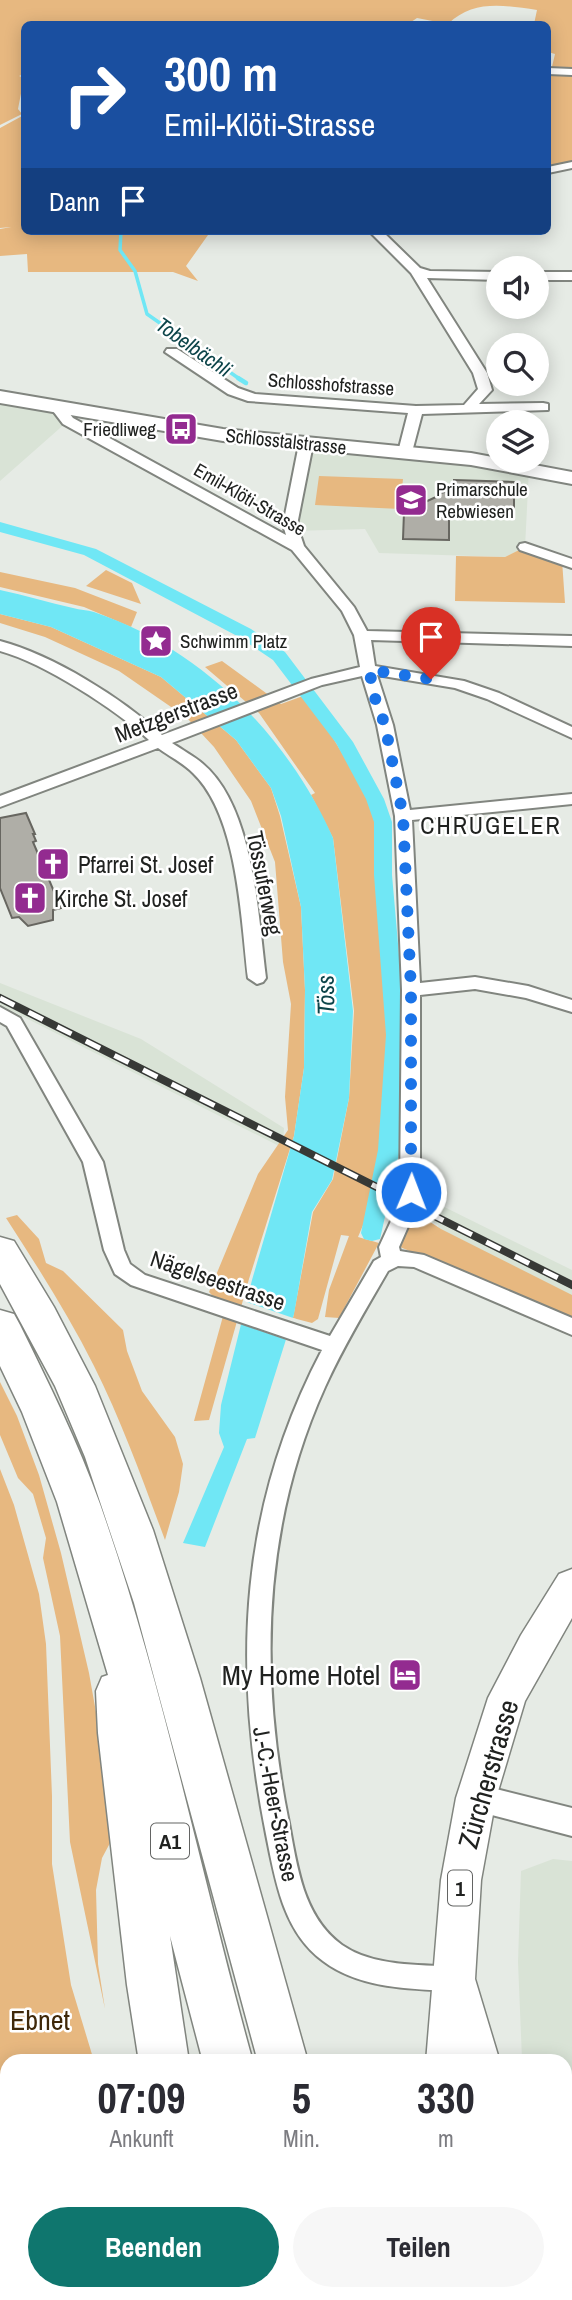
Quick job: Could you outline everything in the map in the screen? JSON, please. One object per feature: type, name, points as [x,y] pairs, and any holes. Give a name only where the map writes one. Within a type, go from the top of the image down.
[{"type":"highway","name":"A1","points":[[0,1251],[72,1377],[127,1511],[170,1648],[234,1892],[281,2054]]},
{"type":"highway","name":"A1","points":[[0,1325],[60,1450],[86,1522],[116,1619],[188,1917],[226,2054]]},
{"type":"highway","name":"A1","points":[[116,1619],[119,1741],[130,1800],[163,2054]]},
{"type":"main road","name":"Schlosstalstrasse","points":[[0,397],[181,429],[471,459],[572,478]]},
{"type":"main road","name":"Zürcherstrasse","points":[[449,2054],[461,1880],[476,1798],[507,1698],[572,1585]]},
{"type":"main road","name":"Zürcherstrasse","points":[[455,1979],[478,2054]]},
{"type":"street","points":[[551,71],[572,72]]},
{"type":"street","points":[[551,169],[572,165]]},
{"type":"street","points":[[379,235],[416,271],[484,382],[482,396],[468,408]]},
{"type":"street","points":[[416,271],[429,275],[486,276]]},
{"type":"street","points":[[549,276],[572,276]]},
{"type":"street","name":"Schlosshofstrasse","points":[[172,352],[233,391],[253,398],[416,410],[543,407]]},
{"type":"street","name":"Emil-Klöti-Strasse","points":[[57,407],[68,421],[297,547],[349,610],[362,635],[370,670]]},
{"type":"street","name":"Schlosshofstrasse","points":[[405,452],[416,410]]},
{"type":"street","points":[[297,547],[290,525],[306,444]]},
{"type":"street","points":[[525,547],[572,564]]},
{"type":"street","points":[[362,635],[572,641]]},
{"type":"street","name":"Tössuferweg","points":[[0,646],[29,654],[132,716],[160,742],[198,768],[210,782],[218,794],[237,840],[254,937],[257,978]]},
{"type":"street","points":[[411,1192],[411,990],[403,816],[385,725],[372,690],[370,670],[391,671],[458,684],[493,696],[572,733]]},
{"type":"street","name":"Metzgerstrasse","points":[[0,802],[317,682],[370,670]]},
{"type":"street","points":[[403,816],[572,799]]},
{"type":"street","points":[[411,990],[475,983],[528,992],[572,1006]]},
{"type":"street","name":"Nägelseestrasse","points":[[0,1013],[13,1022],[93,1162],[114,1250],[122,1269],[138,1280],[323,1342]]},
{"type":"street","name":"J.-C.-Heer-Strasse","points":[[404,1213],[389,1247],[392,1259],[381,1266],[323,1342],[302,1416],[281,1473],[267,1530],[258,1592],[256,1694],[267,1782],[295,1903],[303,1922],[316,1939],[335,1955],[366,1969],[455,1979]]},
{"type":"street","points":[[392,1259],[402,1257],[417,1260],[572,1328]]},
{"type":"street","points":[[476,1798],[572,1822]]},
{"type":"shaded area","points":[[0,398],[57,407],[68,421],[0,481]]},
{"type":"shaded area","name":"Primarschule Rebwiesen","points":[[306,444],[486,464],[486,473],[529,473],[525,547],[505,557],[379,553],[365,529],[292,531]]},
{"type":"shaded area","points":[[0,983],[141,1039],[284,1128],[283,1144],[279,1146],[0,1005]]},
{"type":"shaded area","points":[[418,1194],[572,1270],[572,1320],[441,1240],[438,1225],[416,1212]]},
{"type":"shaded area","points":[[553,1859],[572,1861],[572,2054],[522,2054],[518,1962],[521,1871]]},
{"type":"green space","points":[[0,0],[572,0],[572,165],[551,169],[551,71],[555,54],[551,53],[551,21],[535,21],[537,10],[500,6],[468,11],[452,21],[417,18],[412,21],[21,21],[21,94],[18,109],[21,114],[0,125]]},
{"type":"green space","points":[[21,117],[21,235],[208,235],[186,266],[198,281],[173,272],[28,272],[27,254],[0,256],[0,229],[11,227],[0,228],[0,128]]},
{"type":"green space","points":[[319,476],[403,479],[400,509],[315,505]]},
{"type":"green space","points":[[525,547],[562,560],[565,603],[455,601],[456,556],[505,557]]},
{"type":"green space","points":[[106,570],[132,583],[141,604],[86,586]]},
{"type":"green space","points":[[0,572],[75,588],[137,612],[131,627],[84,607],[0,587]]},
{"type":"green space","points":[[0,614],[51,627],[161,677],[236,740],[271,788],[280,816],[301,907],[305,990],[304,1068],[294,1136],[249,1279],[209,1420],[194,1421],[225,1309],[209,1292],[258,1174],[288,1130],[285,1097],[291,1004],[283,962],[275,862],[251,801],[214,747],[187,718],[119,671],[45,637],[0,623]]},
{"type":"green space","points":[[222,661],[281,704],[303,696],[333,738],[370,800],[377,835],[379,915],[392,1036],[381,1183],[358,1237],[379,1243],[339,1318],[325,1317],[329,1290],[349,1236],[341,1235],[318,1319],[312,1323],[293,1318],[313,1212],[333,1179],[349,1098],[354,1011],[333,838],[311,795],[315,793],[259,713],[205,667]]},
{"type":"green space","points":[[413,1211],[441,1229],[572,1295],[572,1320],[400,1247],[398,1245]]},
{"type":"green space","points":[[17,1215],[39,1239],[46,1263],[63,1271],[123,1330],[127,1351],[142,1391],[175,1437],[183,1464],[179,1492],[165,1540],[123,1430],[94,1366],[41,1272],[6,1218]]},
{"type":"green space","points":[[0,1382],[17,1416],[39,1475],[61,1553],[89,1673],[117,1830],[102,1858],[96,1890],[98,1964],[105,2009],[70,1842],[60,1636],[43,1558],[46,1538],[33,1494],[18,1478],[0,1435]]},
{"type":"green space","name":"Ebnet","points":[[0,1469],[14,1505],[39,1594],[46,1644],[52,1864],[71,1985],[92,2054],[0,2054]]},
{"type":"water","name":"Töss","points":[[0,590],[94,612],[133,628],[170,648],[205,672],[237,700],[266,731],[314,800],[333,838],[353,1011],[349,1098],[332,1180],[312,1212],[294,1314],[255,1438],[247,1439],[205,1547],[183,1543],[224,1447],[219,1433],[221,1405],[252,1280],[294,1136],[304,1068],[305,990],[301,907],[281,816],[271,788],[236,740],[161,677],[51,627],[0,614]]},
{"type":"pier","points":[[244,1301],[296,1319],[290,1341],[238,1323]]},
{"type":"building","points":[[454,480],[514,482],[514,512],[449,510],[449,540],[403,539],[404,512],[421,512],[421,509],[412,508],[436,497],[436,494],[449,491],[449,494],[454,494]]},
{"type":"building","points":[[26,813],[35,834],[36,841],[33,842],[61,908],[53,910],[53,920],[28,926],[19,917],[12,918],[0,888],[0,818]]},
{"type":"waterway","name":"Tobelbächli","points":[[121,235],[120,250],[135,271],[147,314],[239,379]]},
{"type":"waterway","name":"Tobelbächli","points":[[239,379],[246,383]]},
{"type":"waterway","points":[[0,527],[90,552],[245,633],[279,656],[344,742],[375,799],[383,822],[383,875],[396,1035],[389,1150],[372,1233]]},
{"type":"tunnel","points":[[404,1213],[410,1192]]},
{"type":"railway","points":[[0,998],[572,1285]]},
{"type":"place","name":"Friedliweg","points":[[181,429]]},
{"type":"place","name":"Primarschule Rebwiesen","points":[[411,500]]},
{"type":"place","name":"Schwimm Platz","points":[[156,641]]},
{"type":"place","name":"Pfarrei St. Josef","points":[[53,864]]},
{"type":"place","name":"Kirche St. Josef","points":[[30,898]]},
{"type":"place","name":"My Home Hotel","points":[[405,1675]]},
{"type":"district","name":"CHRUGELER","points":[[491,825]]},
{"type":"route","points":[[411,1192],[411,990],[403,816],[385,725],[372,690],[370,670],[431,679]]}]
